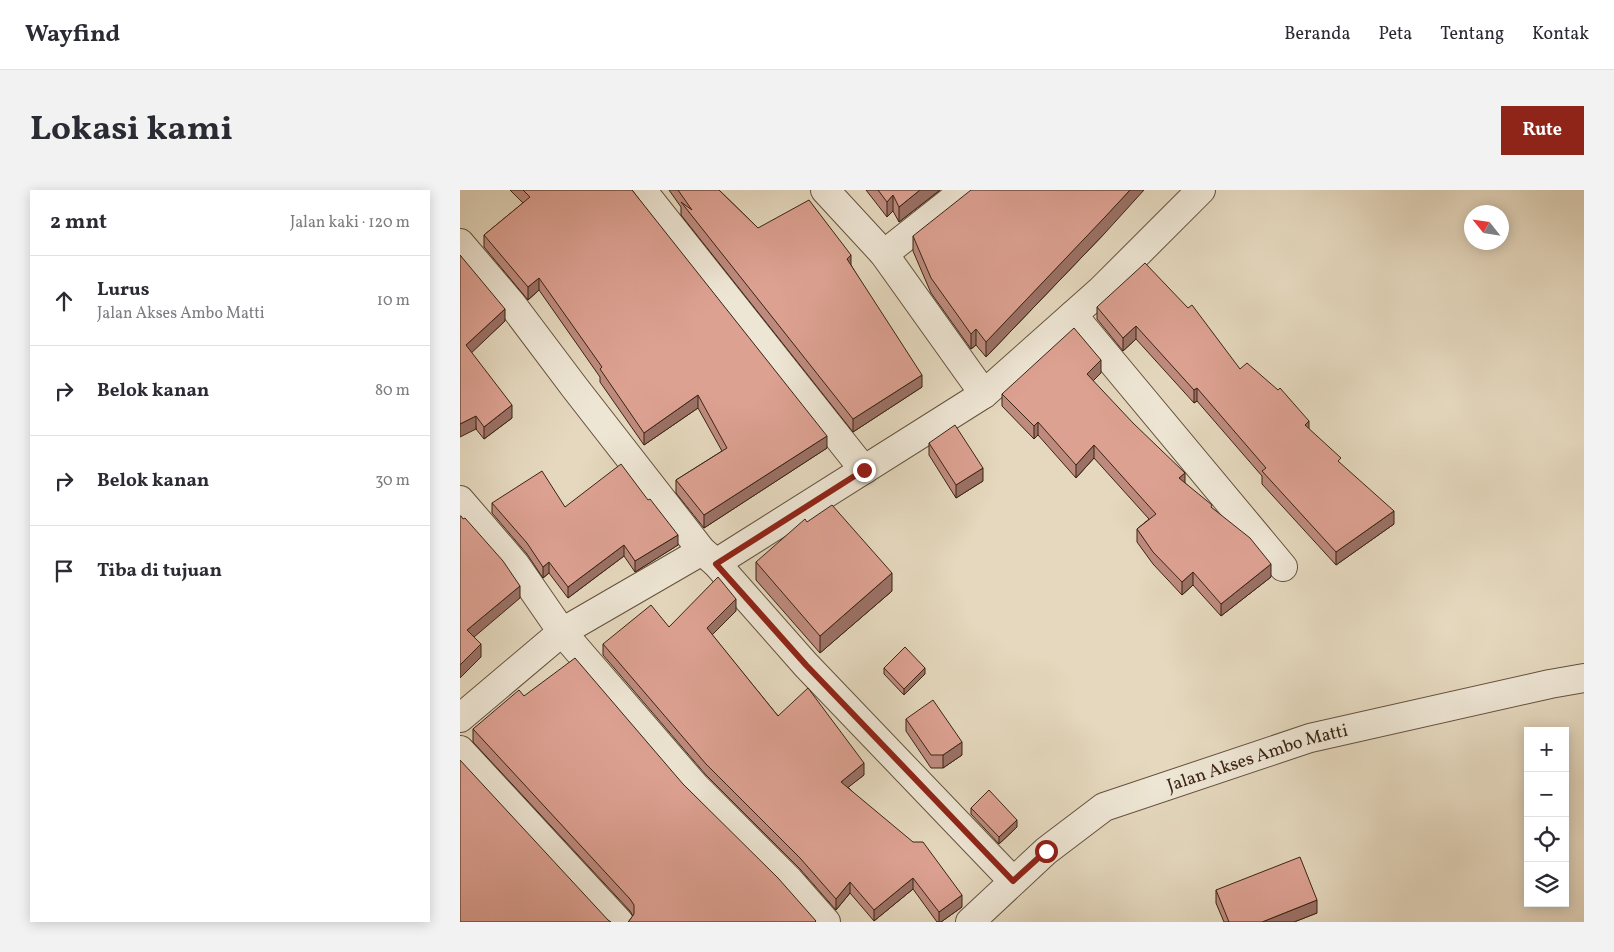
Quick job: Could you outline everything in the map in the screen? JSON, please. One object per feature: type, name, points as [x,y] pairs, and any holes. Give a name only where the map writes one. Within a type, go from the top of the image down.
[{"type":"street","points":[[642,190],[864,470]]},
{"type":"street","points":[[825,190],[884,254],[984,394]]},
{"type":"street","points":[[884,254],[965,190]]},
{"type":"street","points":[[460,718],[562,632],[709,557],[864,470],[984,394],[1101,290],[1201,190]]},
{"type":"street","points":[[460,243],[511,303],[575,388],[709,557],[806,665],[1013,881]]},
{"type":"street","points":[[1073,316],[1283,567]]},
{"type":"street","points":[[460,500],[515,564],[562,632],[695,786],[789,880],[826,922]]},
{"type":"street","name":"Jalan Akses Ambo Matti","points":[[970,922],[1046,851],[1104,808],[1310,738],[1584,678]]},
{"type":"street","points":[[460,750],[619,922]]},
{"type":"building","points":[[523,190],[632,190],[827,436],[704,515],[676,480],[727,448],[698,395],[644,433],[600,369],[602,367],[539,278],[528,287],[484,235],[530,197]]},
{"type":"building","points":[[678,190],[719,190],[758,228],[809,200],[851,255],[847,259],[922,375],[853,419],[681,202],[692,210]]},
{"type":"building","points":[[878,190],[920,190],[899,207],[893,195],[887,202]]},
{"type":"building","points":[[971,190],[1130,190],[986,342],[976,329],[971,334],[931,278],[913,236]]},
{"type":"building","points":[[460,255],[505,309],[466,345],[512,405],[484,427],[476,416],[460,424]]},
{"type":"building","points":[[1145,263],[1188,308],[1192,305],[1240,369],[1247,363],[1278,390],[1280,388],[1309,421],[1305,425],[1341,458],[1338,461],[1394,511],[1336,552],[1262,471],[1266,468],[1197,388],[1194,390],[1136,326],[1123,338],[1097,307]]},
{"type":"building","points":[[1074,328],[1101,360],[1087,374],[1133,423],[1185,473],[1179,478],[1250,538],[1271,564],[1221,604],[1193,572],[1182,582],[1153,552],[1137,529],[1156,514],[1094,445],[1076,465],[1038,422],[1034,426],[1002,394]]},
{"type":"building","points":[[955,425],[983,468],[956,485],[929,443]]},
{"type":"building","points":[[621,464],[678,535],[635,561],[624,545],[568,587],[549,562],[543,567],[527,543],[492,503],[542,471],[565,507]]},
{"type":"building","points":[[832,505],[892,573],[820,636],[756,562],[805,519],[807,522]]},
{"type":"building","points":[[460,516],[463,519],[465,518],[503,561],[520,586],[467,630],[481,644],[460,665]]},
{"type":"building","points":[[718,577],[736,599],[707,628],[778,716],[808,688],[864,763],[841,782],[913,842],[923,842],[962,895],[939,912],[913,878],[874,910],[850,882],[836,899],[800,858],[706,764],[603,644],[651,605],[669,627]]},
{"type":"building","points":[[905,647],[925,668],[904,689],[884,668]]},
{"type":"building","points":[[575,658],[683,784],[778,878],[815,922],[628,922],[634,914],[634,905],[630,899],[473,729],[519,690],[524,696]]},
{"type":"building","points":[[933,700],[962,742],[943,755],[931,755],[906,719]]},
{"type":"building","points":[[460,760],[608,920],[611,922],[460,922]]},
{"type":"building","points":[[989,790],[1017,820],[999,837],[971,808]]},
{"type":"building","points":[[1300,857],[1317,900],[1262,922],[1229,922],[1216,890]]},
{"type":"route","points":[[864,470],[716,564],[806,665],[1013,881],[1046,851]]}]
